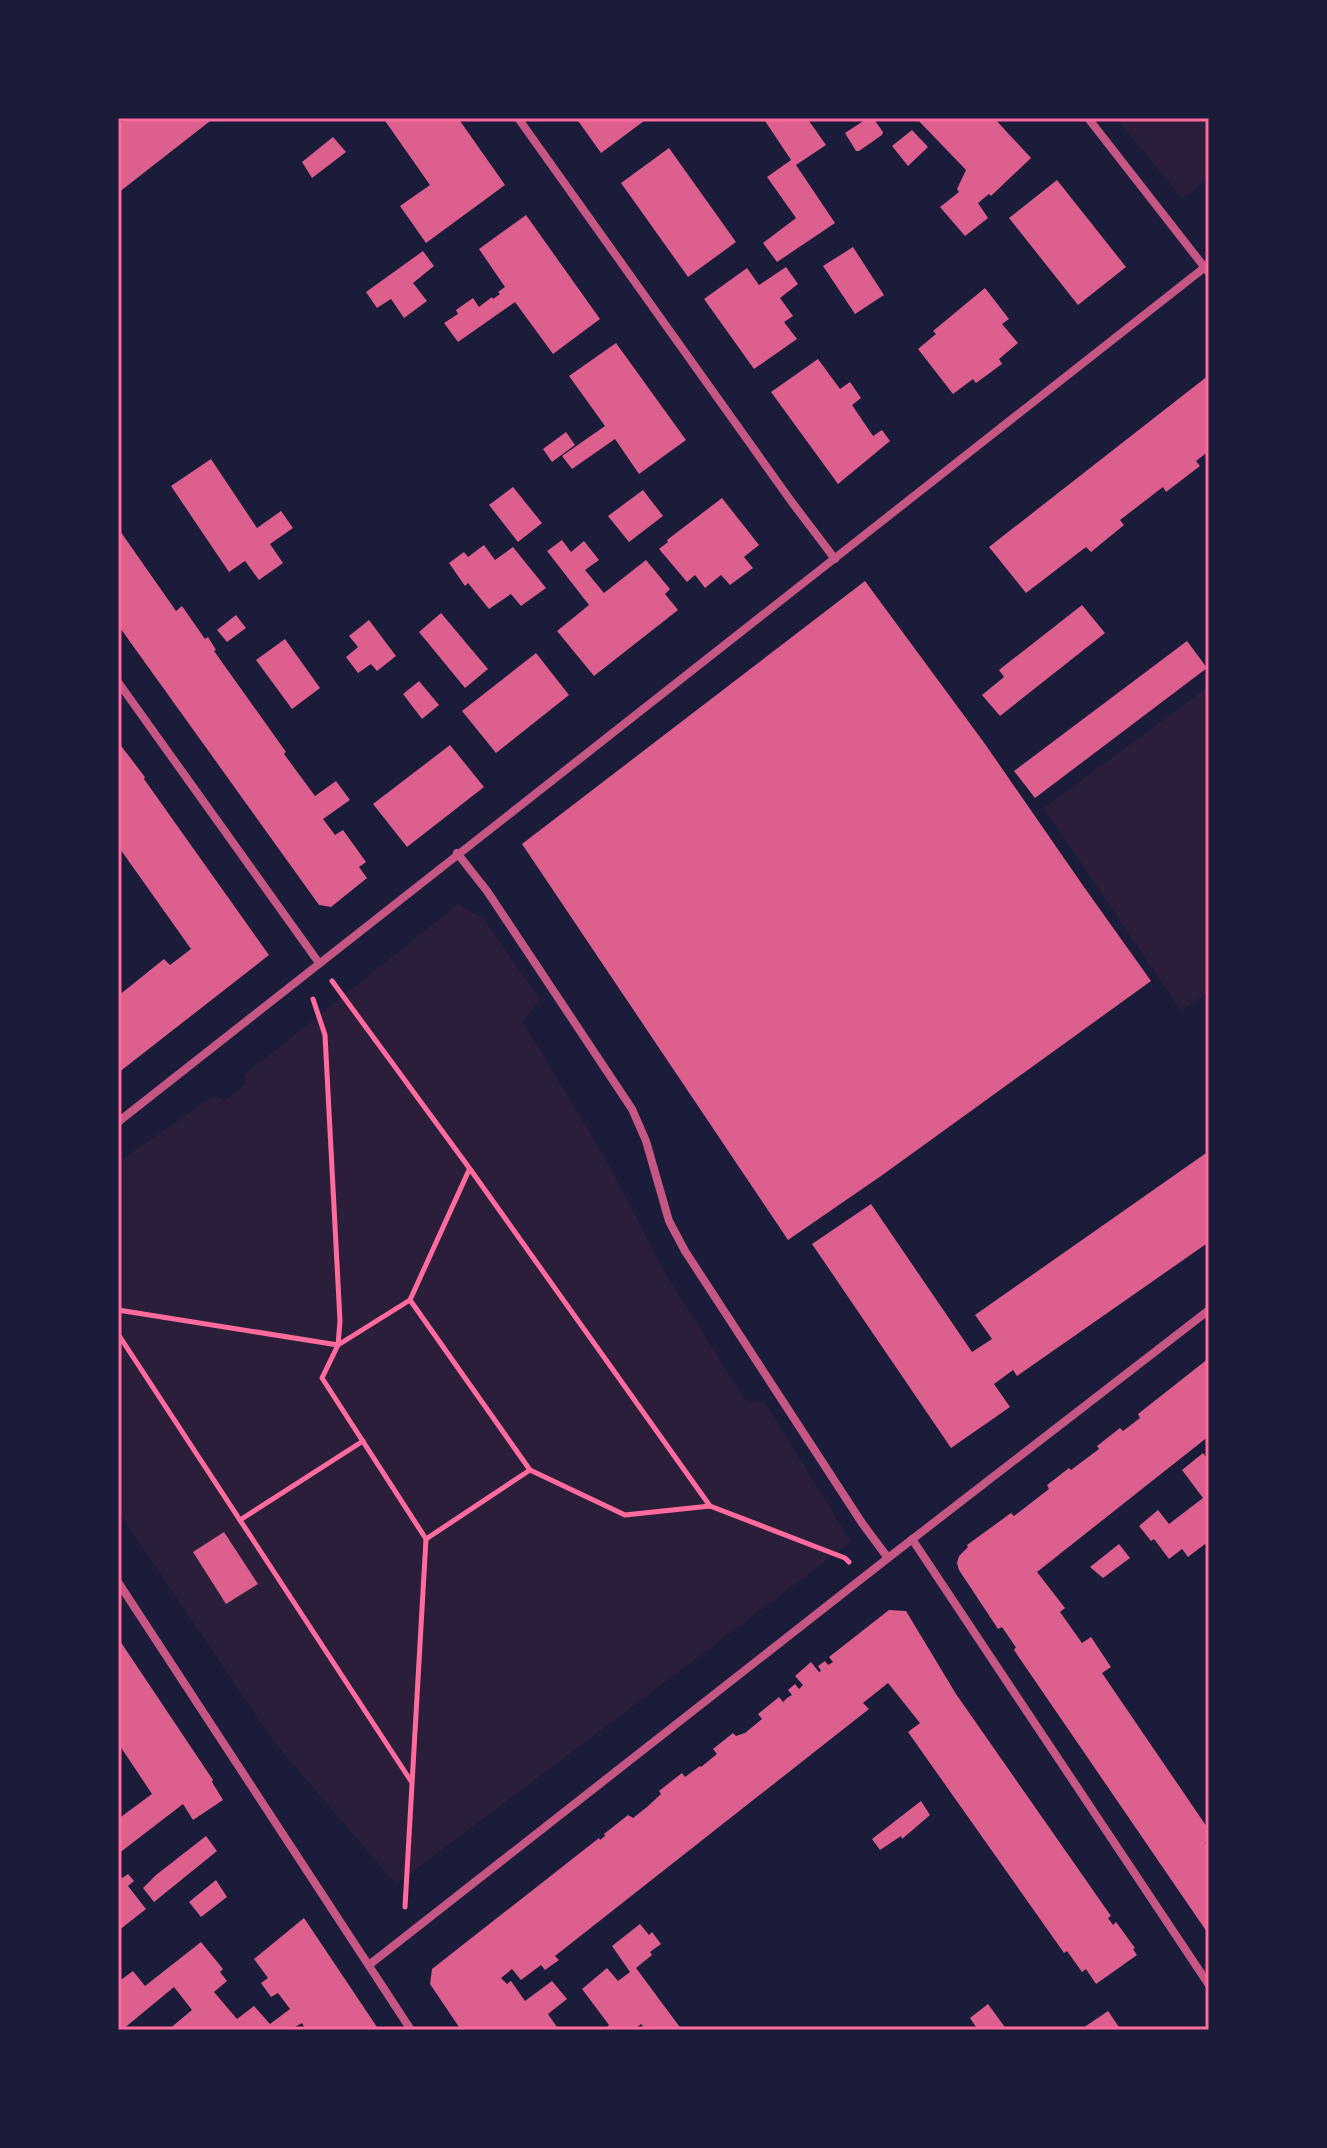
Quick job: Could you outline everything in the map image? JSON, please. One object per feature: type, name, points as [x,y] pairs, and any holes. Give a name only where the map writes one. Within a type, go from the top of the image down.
[{"type":"street","points":[[518,118],[835,559]]},
{"type":"street","points":[[118,1122],[457,853],[1207,268],[1088,118]]},
{"type":"street","points":[[118,682],[319,963]]},
{"type":"street","points":[[457,853],[487,891],[632,1109],[646,1141],[669,1221],[685,1251],[888,1558]]},
{"type":"street","points":[[369,1965],[1209,1310]]},
{"type":"street","points":[[912,1539],[1209,1985]]},
{"type":"street","points":[[118,1582],[411,2030]]},
{"type":"path","points":[[319,963],[710,1506]]},
{"type":"path","points":[[304,975],[325,1035],[340,1321],[338,1345],[322,1378],[426,1539],[404,1938]]},
{"type":"path","points":[[118,1310],[338,1345],[410,1300],[470,1169]]},
{"type":"path","points":[[410,1300],[530,1470],[625,1515],[710,1506],[845,1558],[863,1577]]},
{"type":"path","points":[[118,1334],[413,1783]]},
{"type":"path","points":[[240,1520],[363,1441]]},
{"type":"path","points":[[426,1539],[530,1470]]},
{"type":"shaded area","points":[[1116,118],[1209,118],[1209,177],[1182,198]]},
{"type":"shaded area","points":[[1209,686],[1209,992],[1181,1011],[1044,808]]},
{"type":"shaded area","points":[[458,904],[484,919],[540,1000],[523,1022],[605,1158],[663,1269],[745,1400],[766,1404],[851,1542],[396,1884],[274,1742],[118,1511],[118,1162],[215,1095],[224,1101],[247,1084],[243,1076]]},
{"type":"building","points":[[127,118],[214,118],[118,193],[118,125]]},
{"type":"building","points":[[383,118],[458,118],[505,185],[426,243],[400,206],[430,185]]},
{"type":"building","points":[[576,118],[648,118],[601,153]]},
{"type":"building","points":[[763,118],[807,118],[826,145],[796,165],[835,223],[777,262],[763,243],[796,218],[767,177],[791,160]]},
{"type":"building","points":[[873,118],[882,135],[856,151],[845,133]]},
{"type":"building","points":[[916,118],[994,118],[1031,158],[991,196],[989,194],[978,203],[988,218],[965,236],[940,207],[959,192],[957,189],[966,170]]},
{"type":"building","points":[[912,130],[928,147],[908,166],[892,146]]},
{"type":"building","points":[[333,137],[346,152],[312,178],[302,162]]},
{"type":"building","points":[[669,148],[736,242],[688,277],[621,183]]},
{"type":"building","points":[[1057,180],[1126,267],[1078,305],[1009,218]]},
{"type":"building","points":[[526,215],[600,319],[553,354],[515,302],[458,342],[444,323],[473,298],[479,307],[500,294],[498,292],[505,287],[479,249]]},
{"type":"building","points":[[853,247],[884,295],[855,314],[823,266]]},
{"type":"building","points":[[423,251],[434,266],[413,283],[427,301],[404,318],[391,299],[377,308],[366,292]]},
{"type":"building","points":[[786,267],[798,284],[780,298],[793,316],[784,322],[797,339],[754,369],[704,299],[747,268],[759,285]]},
{"type":"building","points":[[985,288],[1009,319],[1002,324],[1018,343],[999,359],[1002,364],[976,383],[973,379],[953,394],[918,349],[936,334],[933,331]]},
{"type":"building","points":[[616,343],[686,440],[639,474],[615,439],[572,469],[562,456],[605,426],[569,376]]},
{"type":"building","points":[[818,359],[840,389],[850,382],[861,398],[852,405],[873,436],[882,430],[890,441],[838,484],[771,392]]},
{"type":"building","points":[[1209,375],[1209,451],[1196,461],[1200,466],[1166,492],[1163,487],[1120,520],[1124,525],[1091,552],[1086,547],[1026,593],[989,547]]},
{"type":"building","points":[[566,432],[575,445],[552,462],[543,449]]},
{"type":"building","points":[[211,459],[257,528],[281,511],[293,528],[270,544],[283,563],[259,580],[245,561],[229,572],[171,486]]},
{"type":"building","points":[[513,487],[542,523],[518,542],[489,505]]},
{"type":"building","points":[[643,490],[663,516],[629,542],[608,516]]},
{"type":"building","points":[[722,498],[759,545],[744,557],[753,568],[730,585],[721,575],[705,588],[695,575],[687,582],[659,549]]},
{"type":"building","points":[[118,528],[176,611],[182,606],[205,639],[208,637],[214,651],[315,796],[336,781],[350,800],[323,819],[335,835],[343,830],[366,862],[359,867],[367,878],[331,907],[319,905],[118,625]]},
{"type":"building","points":[[562,540],[571,552],[584,541],[599,560],[585,570],[604,593],[646,560],[670,589],[665,594],[678,610],[594,676],[557,631],[589,605],[547,551]]},
{"type":"building","points":[[484,545],[495,560],[513,547],[546,588],[521,606],[511,594],[489,609],[468,583],[465,586],[449,563],[464,552],[468,557]]},
{"type":"building","points":[[865,581],[985,744],[1151,981],[788,1240],[522,844]]},
{"type":"building","points":[[1082,605],[1105,633],[1000,716],[982,695],[1004,677],[999,670]]},
{"type":"building","points":[[441,613],[488,669],[465,688],[419,632]]},
{"type":"building","points":[[236,615],[246,628],[227,642],[217,630]]},
{"type":"building","points":[[369,620],[396,656],[377,671],[371,664],[358,673],[346,657],[358,647],[349,636]]},
{"type":"building","points":[[285,639],[320,688],[292,709],[256,660]]},
{"type":"building","points":[[1187,641],[1207,668],[1035,798],[1014,771]]},
{"type":"building","points":[[536,653],[569,695],[496,753],[462,711]]},
{"type":"building","points":[[419,681],[439,705],[422,719],[403,694]]},
{"type":"building","points":[[118,742],[269,955],[118,1073],[118,996],[164,959],[170,965],[191,949],[118,846]]},
{"type":"building","points":[[450,745],[484,787],[407,847],[373,804]]},
{"type":"building","points":[[1209,1151],[1209,1242],[1017,1376],[1013,1370],[994,1384],[1010,1407],[951,1448],[812,1244],[871,1204],[972,1352],[992,1339],[975,1315]]},
{"type":"building","points":[[1209,1358],[1209,1436],[1037,1572],[1065,1608],[1060,1612],[1082,1643],[1091,1637],[1111,1667],[1102,1673],[1209,1830],[1209,1839],[1205,1843],[1209,1848],[1209,1935],[1014,1650],[1016,1647],[1002,1627],[998,1629],[957,1563],[967,1545],[1011,1513],[1014,1516],[1049,1489],[1047,1485],[1099,1449],[1097,1446],[1120,1428],[1123,1431],[1140,1418],[1138,1414]]},
{"type":"building","points":[[1203,1453],[1209,1461],[1209,1549],[1205,1544],[1188,1557],[1182,1549],[1169,1559],[1139,1526],[1158,1510],[1169,1524],[1203,1498],[1182,1470]]},
{"type":"building","points":[[224,1532],[258,1584],[226,1604],[193,1552]]},
{"type":"building","points":[[1119,1544],[1130,1558],[1103,1578],[1090,1567]]},
{"type":"building","points":[[889,1610],[906,1611],[956,1694],[1111,1916],[1108,1918],[1113,1925],[1116,1922],[1137,1955],[1096,1984],[1086,1969],[1082,1972],[1067,1951],[1064,1953],[908,1732],[920,1723],[888,1683],[863,1703],[869,1709],[555,1956],[559,1960],[545,1970],[541,1965],[521,1980],[512,1969],[501,1978],[507,1984],[511,1981],[525,2001],[552,1981],[567,1999],[548,2014],[559,2030],[461,2030],[430,1984],[432,1969],[628,1815],[633,1818],[682,1773],[685,1777],[701,1767],[717,1754],[713,1749],[733,1733],[736,1736],[745,1733],[762,1719],[758,1714],[779,1697],[783,1702],[792,1695],[788,1690],[795,1684],[799,1689],[803,1685],[795,1676],[811,1662],[821,1671],[818,1666],[825,1661],[828,1665],[833,1662],[829,1657]]},
{"type":"building","points":[[118,1638],[213,1780],[223,1800],[193,1820],[183,1804],[118,1854],[118,1819],[152,1794],[118,1743]]},
{"type":"building","points":[[921,1801],[930,1815],[902,1839],[901,1836],[880,1850],[872,1839]]},
{"type":"building","points":[[206,1836],[217,1851],[154,1902],[143,1888]]},
{"type":"building","points":[[118,1873],[122,1878],[128,1874],[134,1881],[128,1886],[146,1909],[118,1931]]},
{"type":"building","points":[[216,1880],[227,1897],[201,1917],[189,1902]]},
{"type":"building","points":[[304,1918],[379,2030],[306,2030],[302,2023],[295,2030],[168,2030],[192,2010],[174,1987],[122,2030],[118,2030],[118,1982],[133,1971],[145,1986],[201,1942],[223,1969],[220,1972],[227,1981],[214,1992],[237,2019],[254,2006],[270,2024],[290,2009],[278,1993],[271,1997],[261,1983],[268,1978],[254,1959]]},
{"type":"building","points":[[640,1924],[649,1935],[652,1932],[661,1944],[636,1968],[682,2030],[646,2030],[641,2024],[633,2030],[604,2030],[609,2025],[582,1989],[607,1968],[618,1981],[630,1972],[612,1946]]},
{"type":"building","points":[[988,2004],[1007,2030],[978,2030],[970,2018]]},
{"type":"building","points":[[1108,2011],[1121,2030],[1080,2030]]}]
